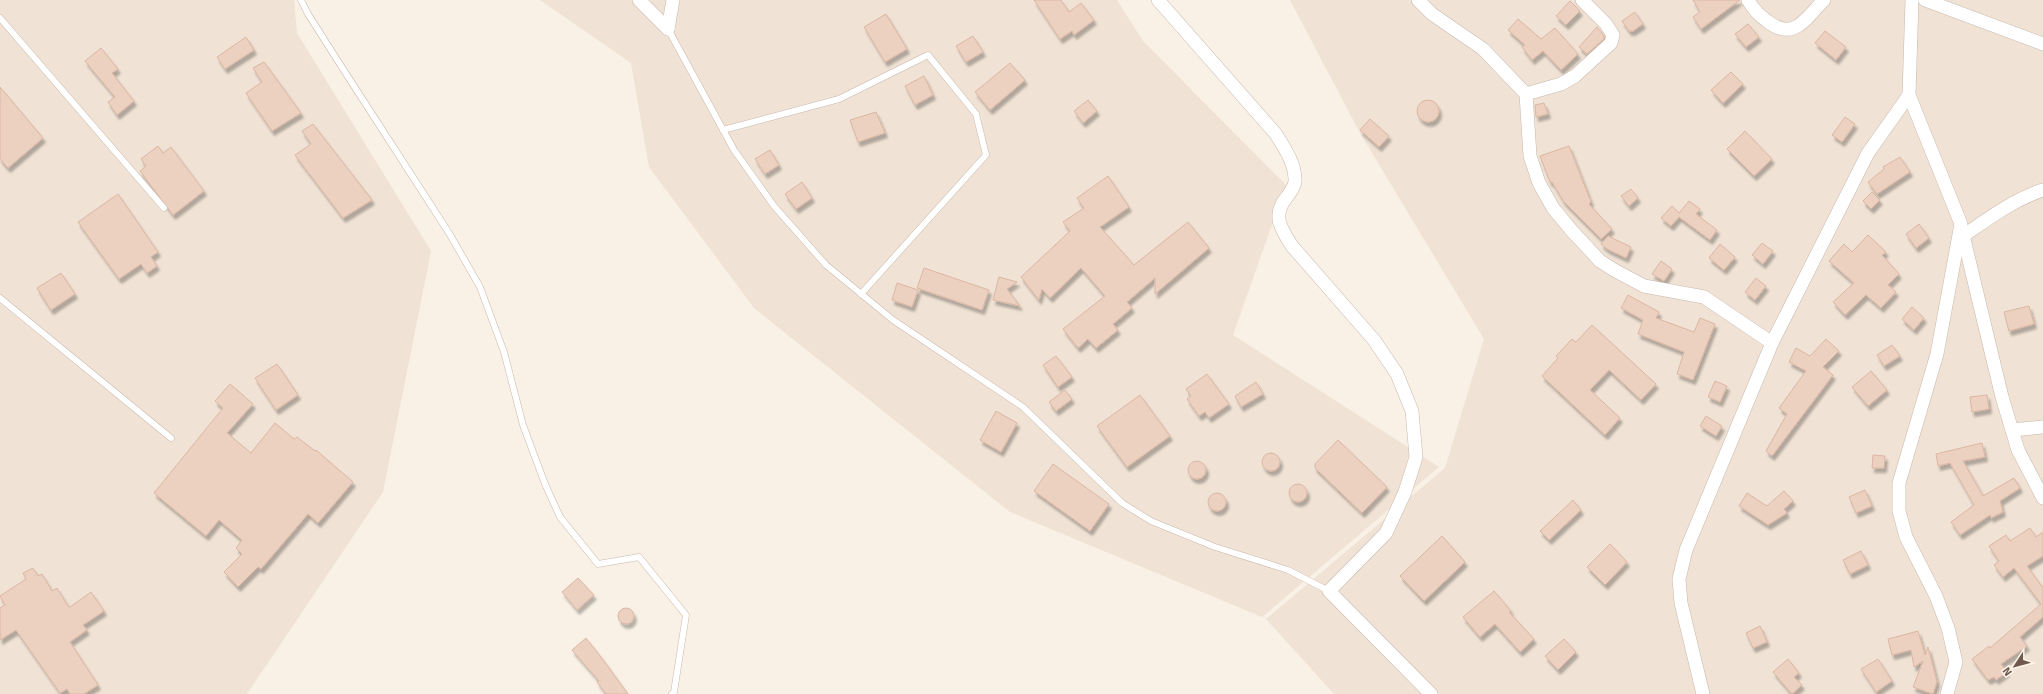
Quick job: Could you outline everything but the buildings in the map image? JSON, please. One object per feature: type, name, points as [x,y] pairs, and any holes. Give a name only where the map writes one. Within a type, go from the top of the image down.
[{"type":"street","points":[[639,0],[668,30]]},
{"type":"street","points":[[668,30],[673,0]]},
{"type":"street","points":[[1158,0],[1275,133],[1288,154],[1293,169],[1295,183],[1278,212],[1281,230],[1292,246],[1374,340],[1397,374],[1412,411],[1416,457],[1405,492],[1386,533],[1329,591],[1431,694]]},
{"type":"street","points":[[1418,0],[1432,14],[1483,49],[1526,94],[1530,156],[1539,183],[1553,208],[1600,261],[1644,286],[1704,297],[1772,343]]},
{"type":"street","points":[[1526,94],[1561,84],[1575,76],[1611,42],[1613,35],[1610,30],[1582,0]]},
{"type":"street","points":[[1748,0],[1764,19],[1776,28],[1786,30],[1800,24],[1824,0]]},
{"type":"street","points":[[1912,0],[1909,95],[1962,230],[2002,397],[2018,450],[2043,498]]},
{"type":"street","points":[[1925,0],[2040,41]]},
{"type":"street","points":[[1703,694],[1681,603],[1679,579],[1686,550],[1772,343],[1868,153],[1909,95]]},
{"type":"street","points":[[1962,230],[2026,196],[2043,190]]},
{"type":"street","points":[[1947,694],[1956,662],[1948,628],[1936,596],[1906,537],[1899,511],[1899,483],[1937,354],[1962,230]]},
{"type":"street","points":[[2012,430],[2043,427]]},
{"type":"lane","points":[[301,0],[308,14],[449,233],[480,287],[504,352],[523,425],[545,484],[560,517],[598,564],[639,558],[686,615],[674,692],[672,694]]},
{"type":"lane","points":[[0,18],[164,208]]},
{"type":"lane","points":[[668,30],[734,150],[774,206],[826,265],[893,320],[1023,407],[1122,503],[1151,521],[1215,547],[1288,570],[1329,591]]},
{"type":"lane","points":[[723,130],[839,99],[928,55],[976,114],[986,155],[862,294]]},
{"type":"lane","points":[[0,298],[171,438]]},
{"type":"shaded area","points":[[0,0],[294,0],[297,33],[431,251],[383,492],[247,694],[0,694]]},
{"type":"shaded area","points":[[540,0],[1117,0],[1143,41],[1286,185],[1233,335],[1439,467],[1262,617],[1010,512],[754,308],[649,167],[631,63]]},
{"type":"shaded area","points":[[1290,0],[2043,0],[2043,694],[1334,694],[1266,619],[1445,468],[1484,339],[1360,133]]}]
